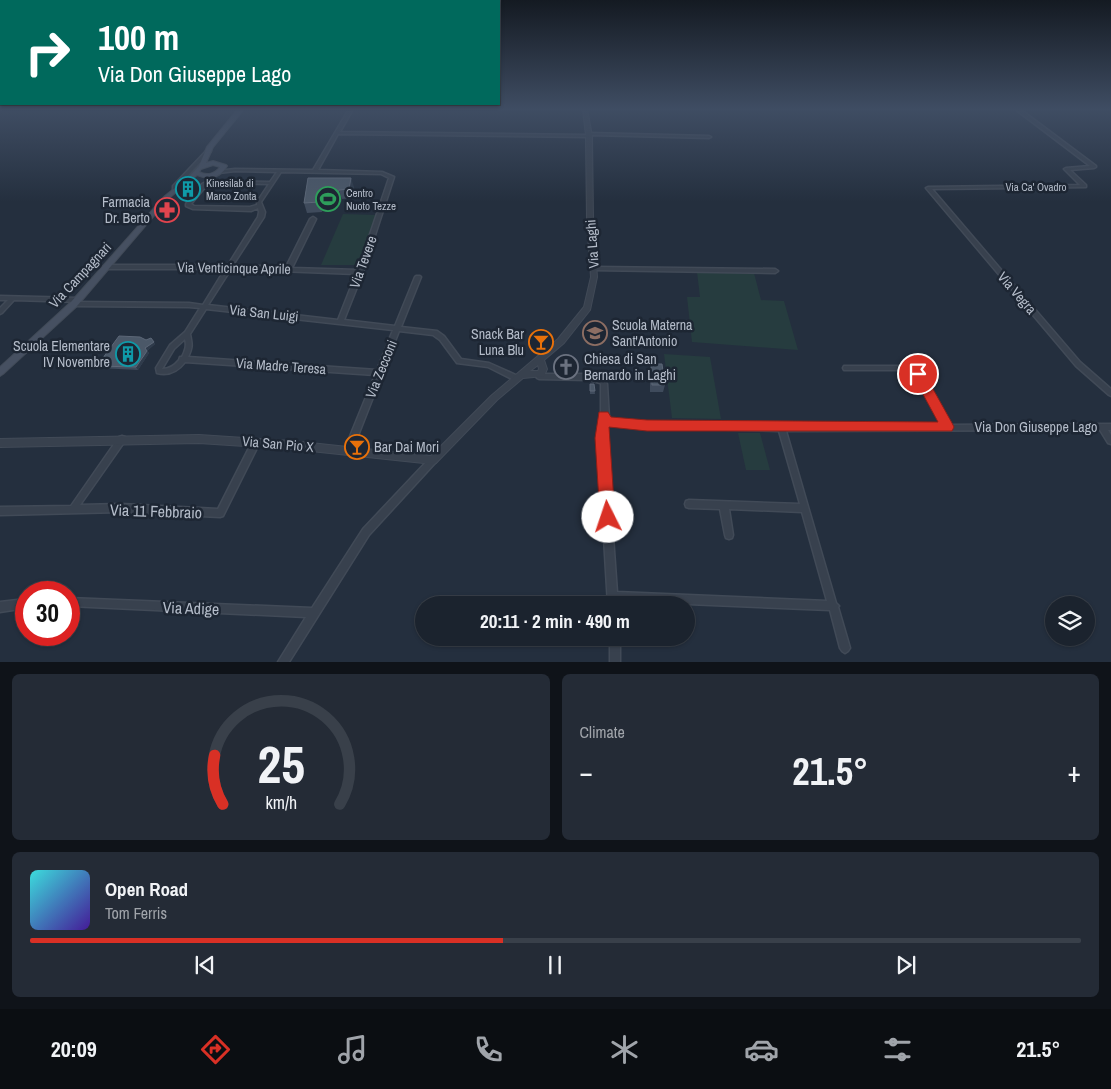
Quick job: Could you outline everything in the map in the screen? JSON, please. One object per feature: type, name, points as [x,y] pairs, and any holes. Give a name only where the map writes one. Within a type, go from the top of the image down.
[{"type":"main road","name":"Via Campagnari","points":[[183,185],[202,166],[218,140]]},
{"type":"main road","points":[[208,153],[222,169]]},
{"type":"main road","points":[[202,166],[217,163]]},
{"type":"main road","name":"Via Campagnari","points":[[0,372],[76,302],[175,190],[222,169]]},
{"type":"main road","points":[[196,173],[206,176]]},
{"type":"street","points":[[222,169],[315,171],[333,140]]},
{"type":"street","name":"Via Laghi","points":[[537,369],[587,308],[592,291],[594,269],[590,220],[589,140]]},
{"type":"street","name":"Via Ca' Ovadro","points":[[928,188],[1084,186],[1066,169],[1094,167],[1058,140]]},
{"type":"street","name":"Via Campagnari","points":[[175,190],[182,178],[208,153]]},
{"type":"street","points":[[187,334],[189,347],[177,368],[164,373],[158,370],[172,347],[187,334],[261,217],[262,212],[259,202],[280,171]]},
{"type":"street","name":"Via Tevere","points":[[315,171],[389,174],[392,177],[392,182],[360,272],[340,322]]},
{"type":"street","points":[[259,206],[251,209],[193,207],[188,205],[204,185],[210,182],[271,183]]},
{"type":"street","name":"Via Vegra","points":[[928,188],[1078,364],[1111,393]]},
{"type":"street","points":[[288,269],[313,219]]},
{"type":"street","name":"Via Venticinque Aprile","points":[[108,267],[229,267],[360,272]]},
{"type":"street","points":[[594,269],[775,271]]},
{"type":"street","points":[[398,328],[418,277]]},
{"type":"street","name":"Via San Luigi","points":[[0,298],[76,302],[166,303],[398,328]]},
{"type":"street","points":[[0,312],[13,298]]},
{"type":"street","name":"Via Zecconi","points":[[348,451],[398,328],[435,333],[442,338],[459,361],[490,365],[518,377]]},
{"type":"street","name":"Via Madre Teresa","points":[[182,359],[379,373]]},
{"type":"street","points":[[846,368],[914,368],[947,427]]},
{"type":"street","points":[[284,662],[313,613],[366,532],[433,460],[518,377],[537,369],[550,376],[580,376],[602,381],[604,384],[602,438],[613,596]]},
{"type":"street","name":"Via Don Giuseppe Lago","points":[[604,416],[605,420],[625,424],[782,428],[1111,427]]},
{"type":"street","points":[[1102,427],[1111,441]]},
{"type":"street","points":[[782,428],[846,648]]},
{"type":"street","points":[[73,509],[122,439]]},
{"type":"street","name":"Via San Pio X","points":[[0,443],[122,439],[199,439],[256,442],[433,460]]},
{"type":"street","name":"Via 11 Febbraio","points":[[0,511],[121,508],[220,513],[256,442]]},
{"type":"street","points":[[689,504],[805,508]]},
{"type":"street","points":[[724,506],[729,535]]},
{"type":"street","name":"Via Adige","points":[[80,602],[313,613]]},
{"type":"street","points":[[695,602],[834,606]]},
{"type":"street","points":[[0,607],[15,605]]},
{"type":"street","points":[[615,646],[615,662]]},
{"type":"green space","points":[[343,214],[377,215],[358,265],[321,265]]},
{"type":"green space","points":[[697,272],[754,273],[761,300],[784,301],[798,350],[692,342],[687,297],[700,297]]},
{"type":"green space","points":[[664,354],[710,357],[721,419],[672,418]]},
{"type":"green space","points":[[738,433],[760,433],[770,470],[746,470]]},
{"type":"building","points":[[308,178],[351,178],[349,189],[339,190],[338,193],[321,194],[319,202],[304,203]]},
{"type":"building","points":[[193,184],[188,190],[178,190],[184,186]]},
{"type":"building","name":"Scuola Elementare IV Novembre","points":[[119,336],[140,337],[146,340],[151,338],[154,342],[145,348],[147,351],[136,367],[97,366]]},
{"type":"building","points":[[651,364],[662,364],[665,385],[652,385]]},
{"type":"building","points":[[590,384],[594,384],[595,391],[590,391]]},
{"type":"place","name":"Kinesilab di Marco Zonta","points":[[188,189]]},
{"type":"place","name":"Centro Nuoto Tezze","points":[[328,199]]},
{"type":"place","name":"Farmacia Dr. Berto","points":[[167,210]]},
{"type":"place","name":"Scuola Materna Sant'Antonio","points":[[595,333]]},
{"type":"place","name":"Snack Bar Luna Blu","points":[[541,342]]},
{"type":"place","name":"Scuola Elementare IV Novembre","points":[[128,354]]},
{"type":"place","name":"Chiesa di San Bernardo in Laghi","points":[[566,367]]},
{"type":"place","name":"Bar Dai Mori","points":[[357,447]]},
{"type":"route","points":[[608,517],[602,438],[604,416],[605,420],[625,424],[702,427],[947,427],[918,374]]}]
